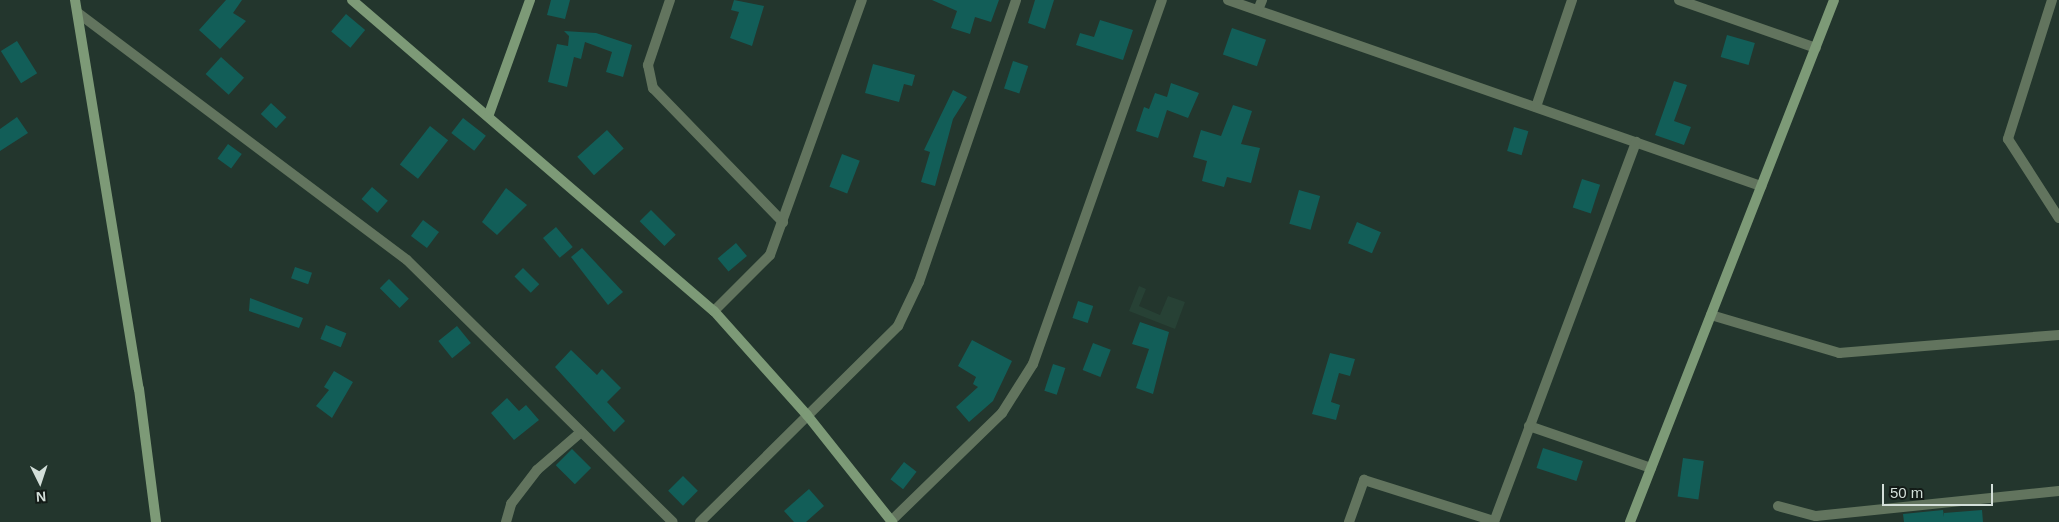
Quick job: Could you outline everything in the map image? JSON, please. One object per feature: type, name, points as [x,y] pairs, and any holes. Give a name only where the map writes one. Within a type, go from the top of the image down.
[{"type":"street","points":[[75,0],[139,389],[156,522]]},
{"type":"street","points":[[352,0],[489,114],[714,311],[807,415],[891,522],[1002,413],[1033,364],[1162,0]]},
{"type":"street","points":[[489,114],[530,0]]},
{"type":"street","points":[[670,0],[648,65],[653,88],[783,222]]},
{"type":"street","points":[[714,311],[770,255],[862,0]]},
{"type":"street","points":[[700,522],[898,326],[919,282],[1016,0]]},
{"type":"street","points":[[1228,0],[1761,186]]},
{"type":"street","points":[[1258,10],[1262,0]]},
{"type":"street","points":[[1536,107],[1572,0]]},
{"type":"street","points":[[1679,0],[1816,48]]},
{"type":"street","points":[[1630,522],[1834,0]]},
{"type":"street","points":[[2052,0],[2008,139],[2059,218]]},
{"type":"street","points":[[78,13],[407,260],[673,522]]},
{"type":"street","points":[[1349,522],[1364,480],[1494,521],[1636,142]]},
{"type":"street","points":[[1711,316],[1839,353],[2059,335]]},
{"type":"street","points":[[1530,426],[1651,468]]},
{"type":"street","points":[[506,522],[511,504],[537,470],[581,432]]},
{"type":"street","points":[[1778,506],[1816,516],[2059,491]]},
{"type":"shaded area","points":[[1139,286],[1146,289],[1139,306],[1160,315],[1168,296],[1185,302],[1175,329],[1129,311]]},
{"type":"building","points":[[226,0],[242,0],[233,13],[246,21],[220,49],[199,30]]},
{"type":"building","points":[[551,0],[570,0],[565,19],[547,15]]},
{"type":"building","points":[[734,0],[764,6],[752,46],[730,38],[739,12],[731,10]]},
{"type":"building","points":[[932,0],[999,0],[991,22],[975,17],[970,34],[951,28],[957,11]]},
{"type":"building","points":[[1035,0],[1054,0],[1045,29],[1028,23]]},
{"type":"building","points":[[346,14],[365,30],[350,48],[331,32]]},
{"type":"building","points":[[1100,20],[1133,30],[1123,60],[1076,45],[1080,33],[1094,37]]},
{"type":"building","points":[[1232,28],[1266,40],[1257,66],[1223,54]]},
{"type":"building","points":[[564,31],[596,33],[632,45],[623,77],[606,72],[612,52],[585,42],[581,59],[574,57],[567,87],[548,82],[557,44],[568,46],[569,36]]},
{"type":"building","points":[[1727,35],[1755,43],[1749,65],[1721,57]]},
{"type":"building","points":[[17,41],[37,73],[21,83],[1,51]]},
{"type":"building","points":[[221,57],[244,78],[229,95],[206,74]]},
{"type":"building","points":[[1013,61],[1028,66],[1019,94],[1004,89]]},
{"type":"building","points":[[873,64],[915,75],[912,86],[904,84],[899,102],[865,93]]},
{"type":"building","points":[[1674,81],[1687,85],[1674,121],[1691,127],[1684,145],[1655,135]]},
{"type":"building","points":[[1171,83],[1199,93],[1188,118],[1167,110],[1158,138],[1136,131],[1144,107],[1149,109],[1155,93],[1167,97]]},
{"type":"building","points":[[953,90],[967,97],[953,119],[935,186],[921,182],[930,152],[924,150]]},
{"type":"building","points":[[271,103],[286,117],[276,128],[261,114]]},
{"type":"building","points":[[1233,105],[1252,111],[1241,144],[1260,148],[1251,183],[1227,177],[1224,187],[1202,181],[1207,161],[1193,157],[1201,130],[1221,136]]},
{"type":"building","points":[[17,117],[28,133],[0,151],[0,129]]},
{"type":"building","points":[[463,118],[486,136],[474,151],[451,133]]},
{"type":"building","points":[[430,126],[448,140],[418,179],[400,165]]},
{"type":"building","points":[[1514,127],[1528,131],[1522,155],[1507,151]]},
{"type":"building","points":[[607,130],[624,149],[594,175],[577,157]]},
{"type":"building","points":[[228,144],[242,154],[231,169],[217,159]]},
{"type":"building","points":[[842,154],[860,161],[847,193],[829,187]]},
{"type":"building","points":[[1582,179],[1600,185],[1591,213],[1573,208]]},
{"type":"building","points":[[372,187],[388,201],[377,213],[362,199]]},
{"type":"building","points":[[506,188],[527,205],[497,235],[482,222]]},
{"type":"building","points":[[1299,190],[1320,196],[1311,230],[1289,224]]},
{"type":"building","points":[[651,210],[676,235],[664,246],[640,221]]},
{"type":"building","points":[[423,220],[439,232],[427,248],[411,236]]},
{"type":"building","points":[[1357,222],[1381,232],[1372,253],[1348,243]]},
{"type":"building","points":[[556,227],[573,247],[560,258],[543,238]]},
{"type":"building","points":[[736,243],[747,256],[729,271],[718,258]]},
{"type":"building","points":[[582,248],[623,292],[608,305],[571,257]]},
{"type":"building","points":[[295,267],[312,273],[308,284],[291,278]]},
{"type":"building","points":[[523,268],[539,284],[531,293],[515,276]]},
{"type":"building","points":[[389,279],[409,299],[400,308],[380,288]]},
{"type":"building","points":[[250,298],[303,318],[299,328],[249,311]]},
{"type":"building","points":[[1078,301],[1093,306],[1088,323],[1072,318]]},
{"type":"building","points":[[1140,322],[1169,332],[1153,394],[1136,388],[1149,349],[1132,344]]},
{"type":"building","points":[[326,325],[346,333],[341,347],[320,339]]},
{"type":"building","points":[[457,326],[471,343],[452,358],[438,341]]},
{"type":"building","points":[[972,340],[1012,361],[993,401],[969,422],[956,407],[978,387],[973,384],[976,377],[958,366]]},
{"type":"building","points":[[1093,343],[1111,350],[1100,377],[1083,370]]},
{"type":"building","points":[[571,350],[597,375],[602,369],[621,388],[607,402],[625,421],[614,432],[555,367]]},
{"type":"building","points":[[1330,353],[1355,359],[1350,376],[1339,373],[1331,402],[1340,405],[1336,420],[1312,414]]},
{"type":"building","points":[[1053,364],[1065,368],[1057,395],[1044,391]]},
{"type":"building","points":[[334,371],[353,382],[332,418],[316,406],[329,390],[324,387]]},
{"type":"building","points":[[507,398],[519,411],[526,405],[539,420],[514,440],[491,413]]},
{"type":"building","points":[[1543,448],[1583,461],[1576,481],[1537,468]]},
{"type":"building","points":[[572,449],[591,468],[575,484],[556,465]]},
{"type":"building","points":[[1683,458],[1704,461],[1698,500],[1678,497]]},
{"type":"building","points":[[904,462],[917,472],[903,489],[890,479]]},
{"type":"building","points":[[683,476],[698,491],[683,506],[668,491]]},
{"type":"building","points":[[809,489],[824,506],[806,522],[794,522],[784,511]]},
{"type":"building","points":[[1943,510],[1944,517],[1944,513],[1982,510],[1983,522],[1904,522],[1903,514]]}]
